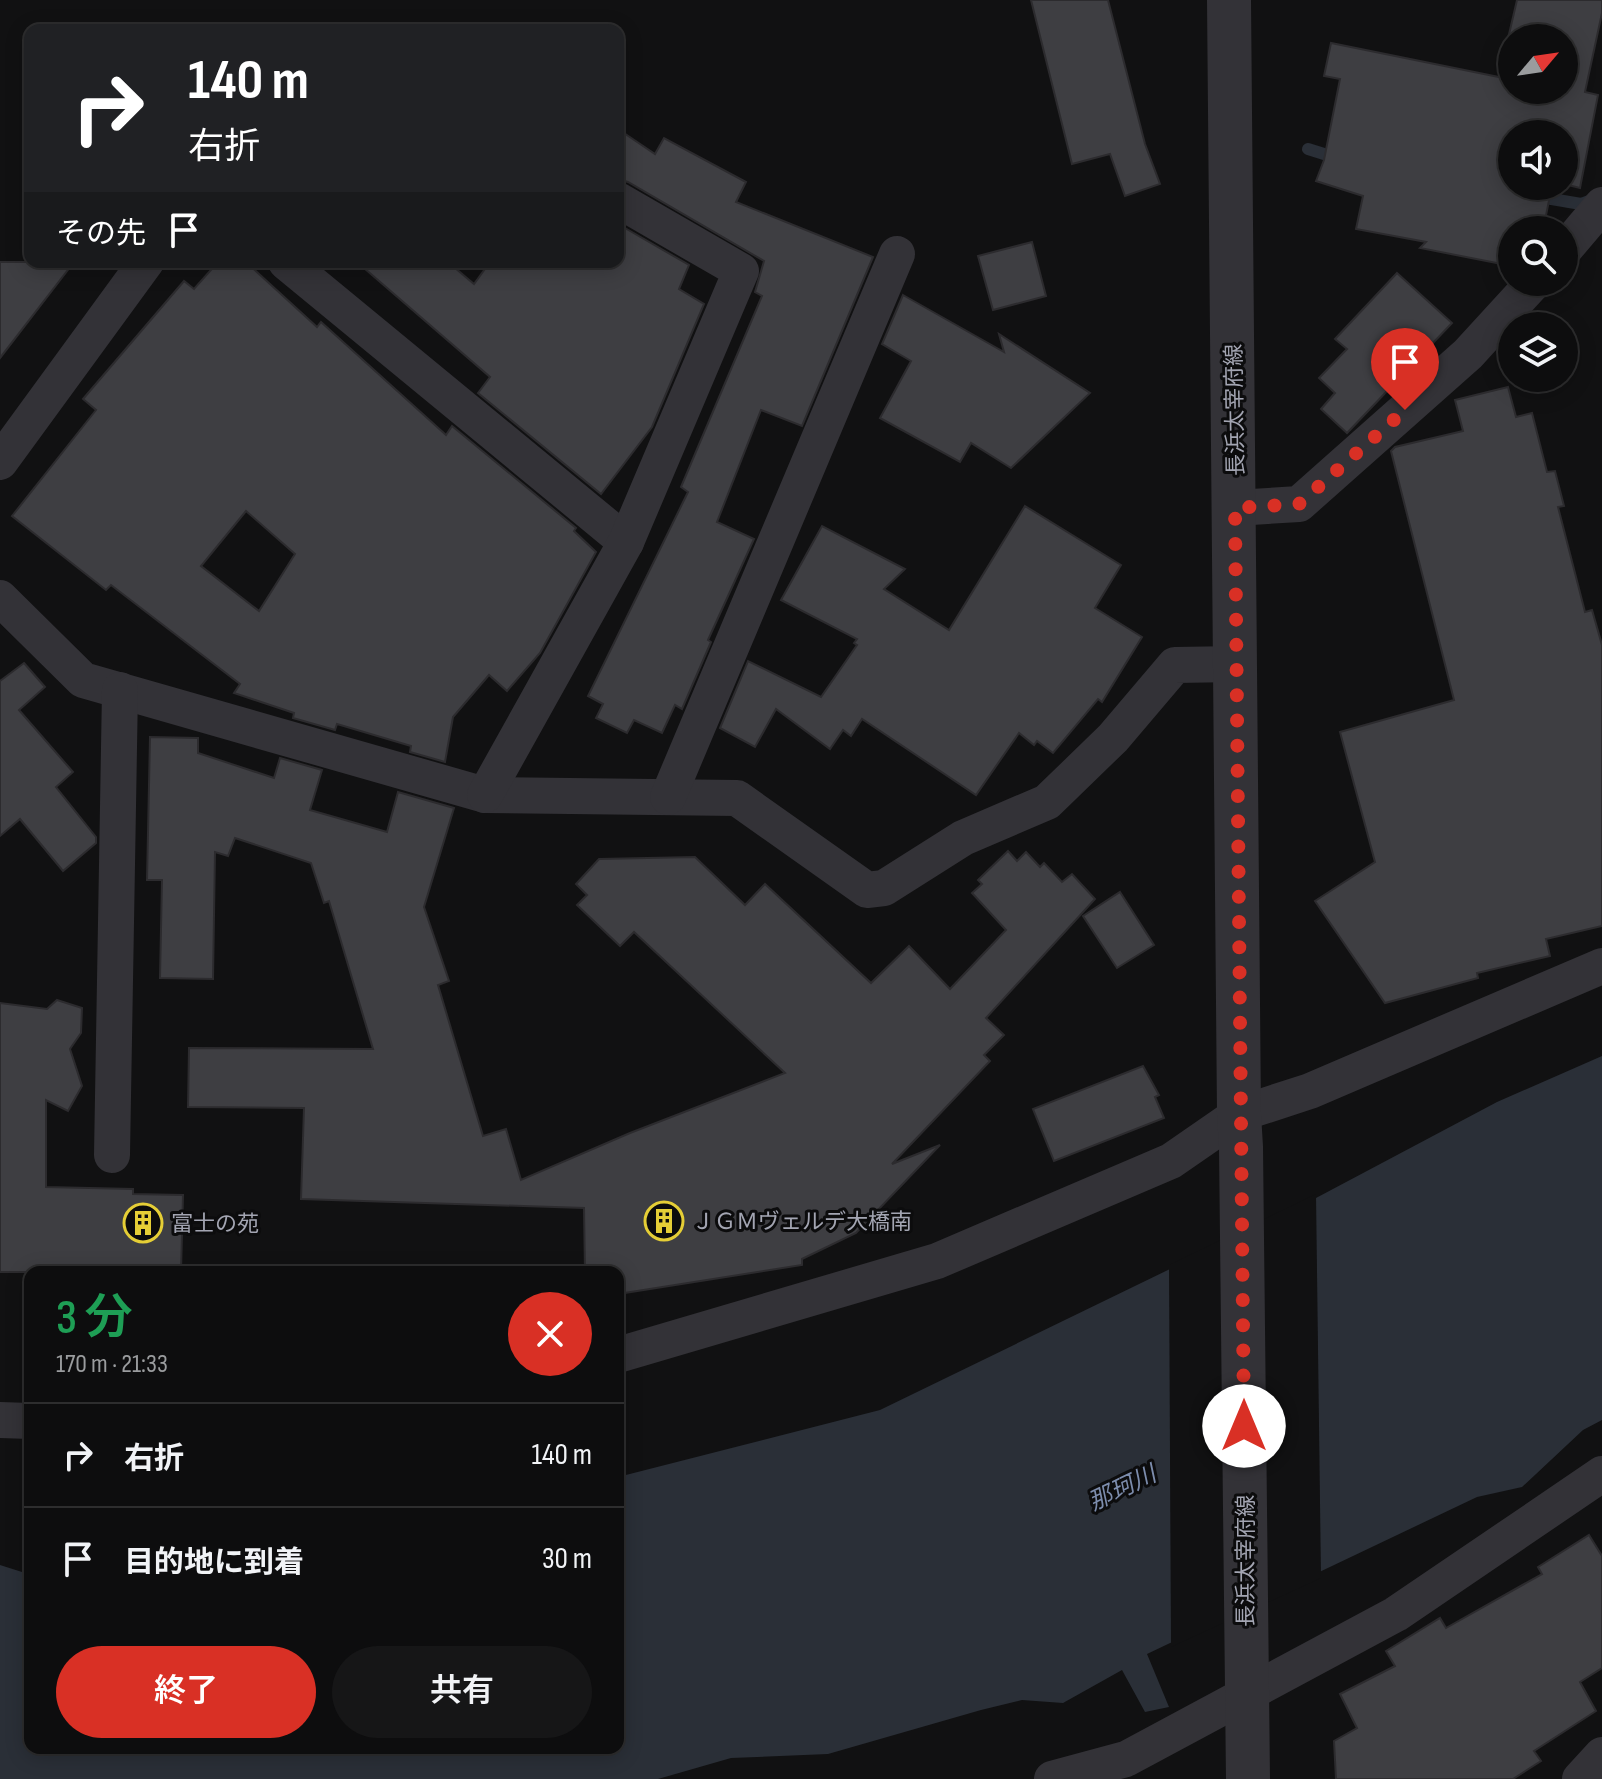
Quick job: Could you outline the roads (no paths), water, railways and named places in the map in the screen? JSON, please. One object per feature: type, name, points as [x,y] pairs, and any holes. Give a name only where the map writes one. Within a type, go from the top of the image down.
[{"type":"street","name":"長浜太宰府線","points":[[1229,0],[1248,1779]]},
{"type":"street","points":[[485,795],[626,542],[741,271],[624,203]]},
{"type":"street","points":[[1578,235],[1602,205]]},
{"type":"street","points":[[668,797],[897,254]]},
{"type":"street","points":[[0,462],[142,268]]},
{"type":"street","points":[[298,268],[626,542]]},
{"type":"street","points":[[1235,508],[1299,504],[1468,354],[1521,296]]},
{"type":"street","points":[[0,598],[83,680],[485,795],[737,798],[867,890],[884,888],[963,838],[1047,802],[1113,738],[1175,665],[1237,664]]},
{"type":"street","points":[[112,1155],[120,690]]},
{"type":"street","points":[[624,1353],[937,1261],[1240,1131],[1310,1091],[1602,966]]},
{"type":"street","points":[[0,1420],[24,1421]]},
{"type":"street","points":[[1052,1779],[1126,1759],[1246,1684],[1396,1614],[1602,1474]]},
{"type":"street","points":[[1580,1779],[1602,1755]]},
{"type":"water","name":"那珂川","points":[[1602,1056],[1602,1420],[1583,1430],[1522,1487],[1477,1497],[1147,1654],[1169,1707],[1145,1712],[1122,1670],[1063,1703],[1022,1700],[828,1754],[731,1758],[658,1779],[0,1779],[0,1565],[24,1572],[24,1754],[624,1754],[624,1475],[880,1410],[1316,1198],[1497,1102]]},
{"type":"waterway","points":[[1308,149],[1340,159]]},
{"type":"waterway","points":[[1558,200],[1581,204],[1594,199]]},
{"type":"place","name":"ＪＧＭヴェルデ大橋南","points":[[664,1221]]},
{"type":"place","name":"富士の苑","points":[[143,1223]]}]
